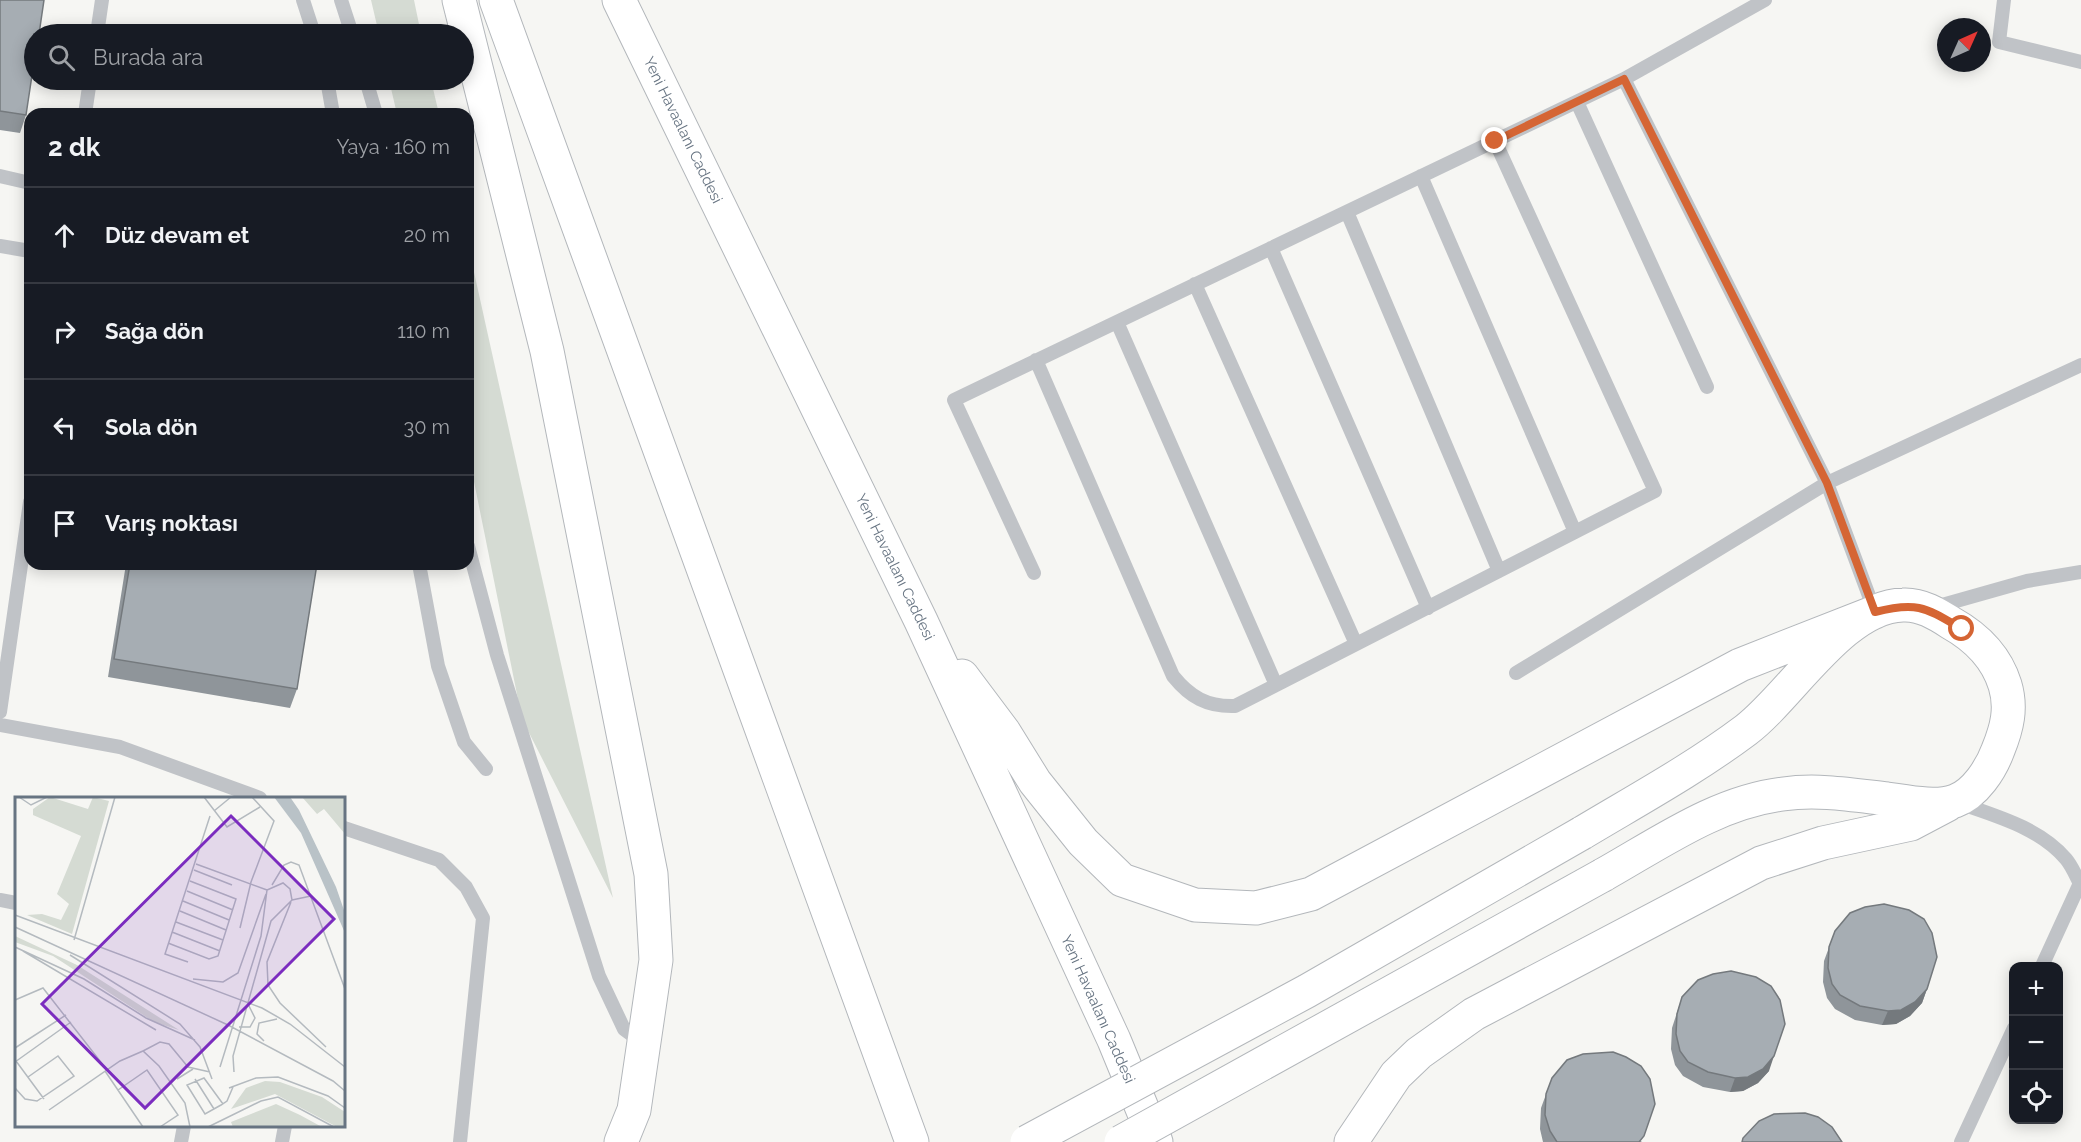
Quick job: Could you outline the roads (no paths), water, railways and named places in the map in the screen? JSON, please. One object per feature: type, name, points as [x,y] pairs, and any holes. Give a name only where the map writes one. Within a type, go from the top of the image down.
[{"type":"main road","points":[[459,0],[465,24]]},
{"type":"main road","points":[[496,0],[912,1142]]},
{"type":"main road","name":"Yeni Havaalanı Caddesi","points":[[619,0],[921,621],[1114,1040],[1156,1142]]},
{"type":"main road","points":[[474,60],[547,351],[651,874],[656,960],[634,1110],[621,1142]]},
{"type":"main road","points":[[921,621],[1004,732],[1035,782],[1083,842],[1122,880],[1195,905],[1256,908],[1311,894],[1740,665],[1875,612],[1903,604],[1928,609],[1980,642],[1996,664],[2005,684],[2010,708],[1992,767],[1967,794],[1911,824],[1823,843],[1761,863],[1474,1014],[1419,1053],[1396,1075],[1351,1142]]},
{"type":"main road","points":[[1027,1142],[1307,991],[1698,764],[1749,728],[1843,632],[1875,612]]},
{"type":"main road","points":[[1121,1142],[1726,807],[1783,794],[1829,792],[1918,803],[1954,801]]},
{"type":"main road","points":[[1114,1040],[1136,1142]]},
{"type":"lane","points":[[98,24],[102,0]]},
{"type":"lane","points":[[303,0],[311,24]]},
{"type":"lane","points":[[341,0],[349,24]]},
{"type":"lane","points":[[1034,573],[954,400],[1624,79],[1765,0]]},
{"type":"lane","points":[[2004,0],[1999,42],[2081,62]]},
{"type":"lane","points":[[1624,79],[1827,483],[1875,612]]},
{"type":"lane","points":[[87,108],[89,90]]},
{"type":"lane","points":[[329,90],[332,108]]},
{"type":"lane","points":[[369,90],[374,108]]},
{"type":"lane","points":[[1577,102],[1707,387]]},
{"type":"lane","points":[[1036,360],[1173,676],[1197,699],[1222,707],[1235,706],[1655,490],[1495,141]]},
{"type":"lane","points":[[0,176],[24,182]]},
{"type":"lane","points":[[1421,176],[1575,532]]},
{"type":"lane","points":[[1347,212],[1499,571]]},
{"type":"lane","points":[[0,246],[24,250]]},
{"type":"lane","points":[[1271,248],[1428,608]]},
{"type":"lane","points":[[1195,284],[1356,644]]},
{"type":"lane","points":[[1117,322],[1276,685]]},
{"type":"lane","points":[[1516,673],[1827,483],[2081,365]]},
{"type":"lane","points":[[0,712],[24,544]]},
{"type":"lane","points":[[474,569],[497,655],[599,976],[624,1029],[644,1043]]},
{"type":"lane","points":[[420,570],[438,666],[464,742],[486,769]]},
{"type":"lane","points":[[1928,609],[2027,581],[2081,572]]},
{"type":"lane","points":[[0,725],[120,747],[257,797]]},
{"type":"lane","points":[[1954,801],[2004,818],[2047,841],[2067,860],[2080,882],[2044,962]]},
{"type":"lane","points":[[345,828],[439,860],[466,887],[483,918],[460,1142]]},
{"type":"lane","points":[[0,900],[15,903]]},
{"type":"lane","points":[[1961,1142],[2009,1037]]},
{"type":"lane","points":[[181,1142],[184,1127]]},
{"type":"lane","points":[[282,1142],[285,1127]]}]
